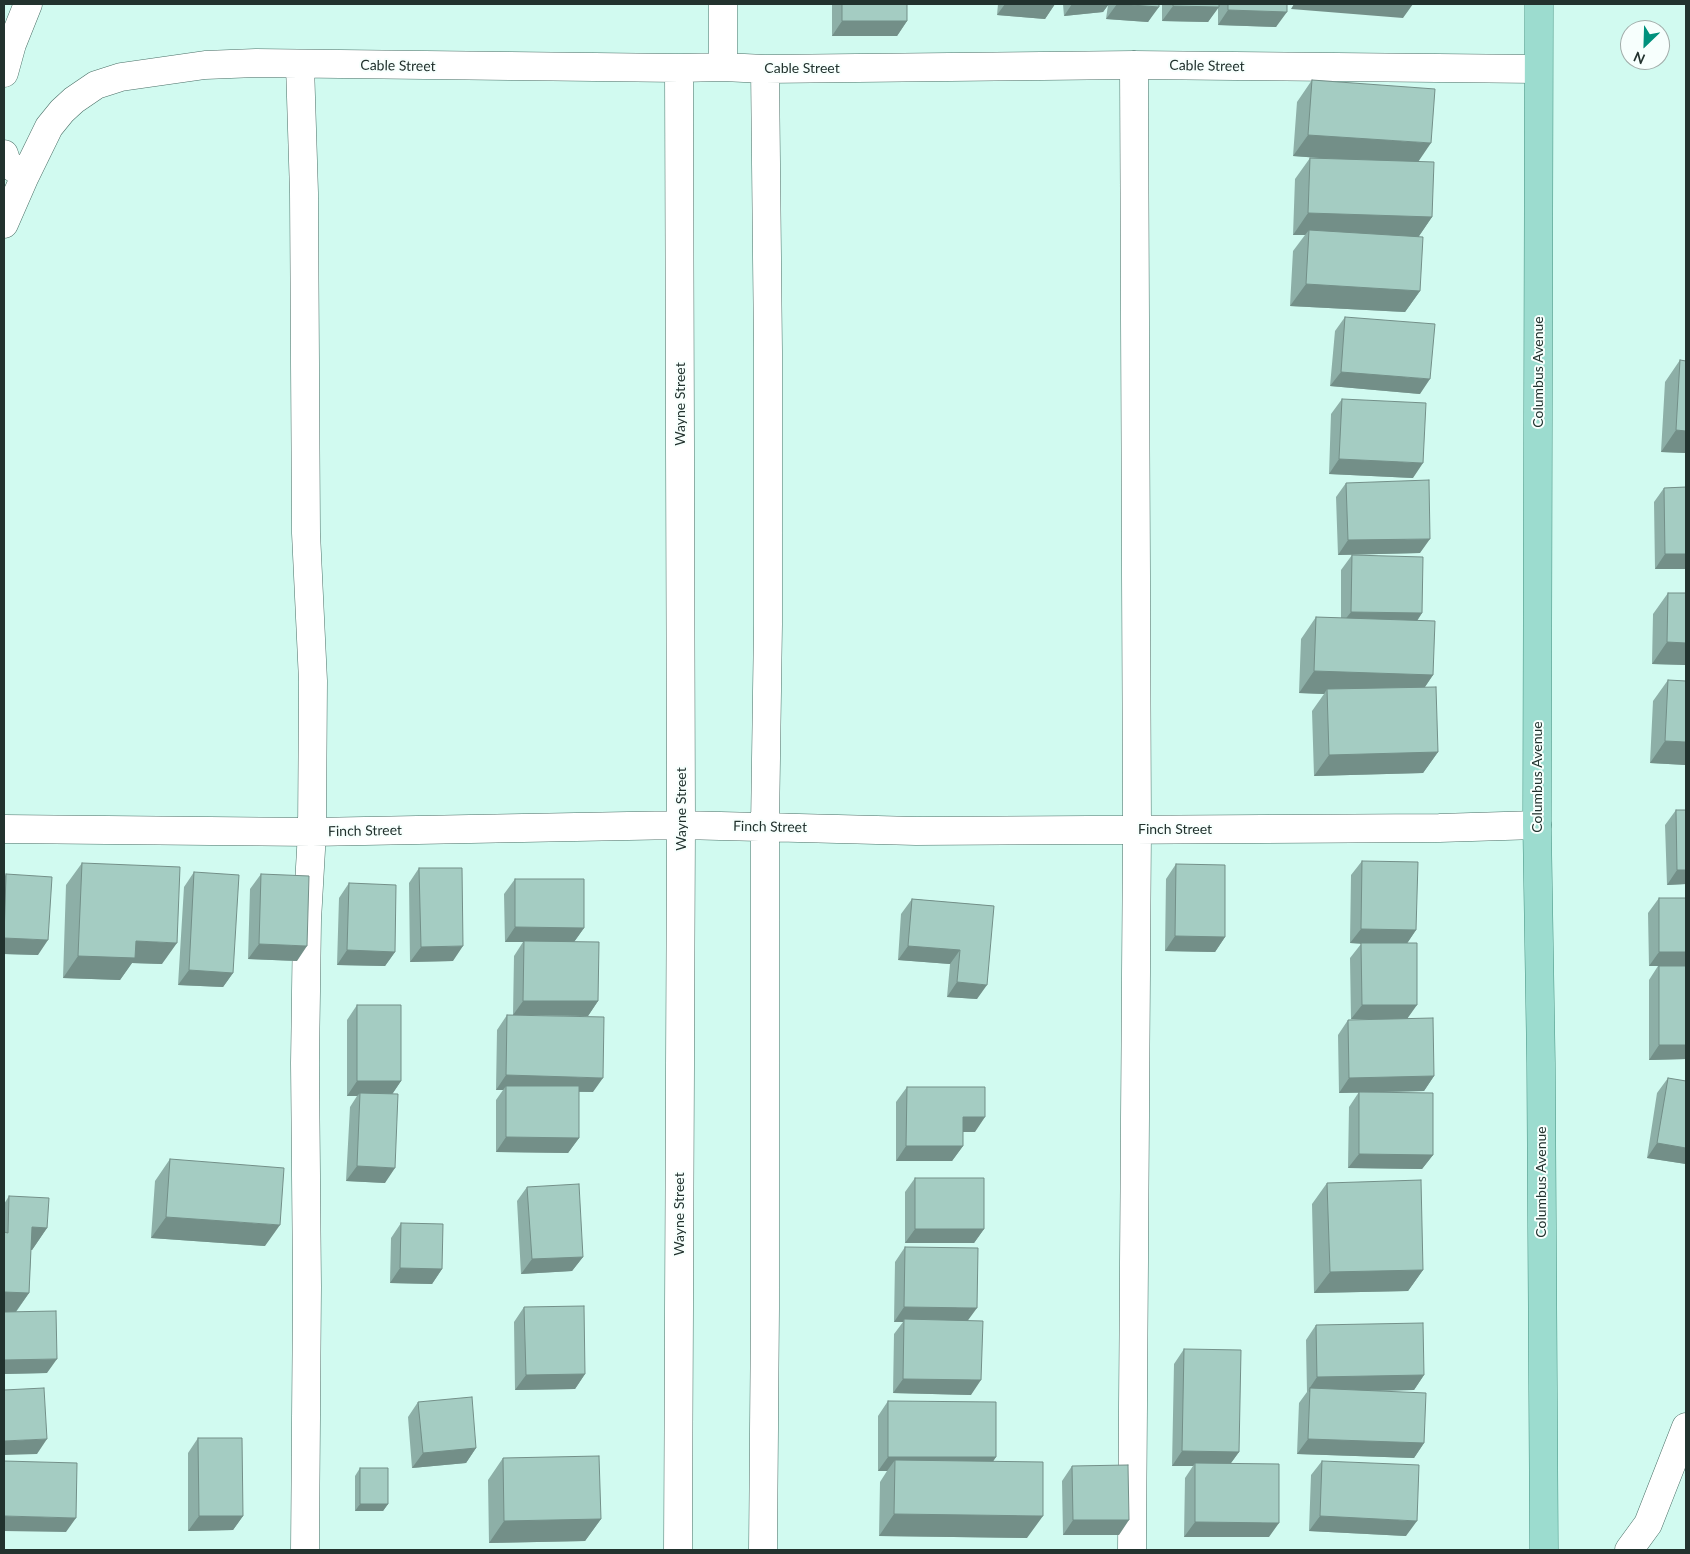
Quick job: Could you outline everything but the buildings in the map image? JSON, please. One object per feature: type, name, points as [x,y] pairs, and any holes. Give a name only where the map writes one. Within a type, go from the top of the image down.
[{"type":"main road","name":"Columbus Avenue","points":[[1539,4],[1537,825],[1541,1063],[1544,1550]]},
{"type":"street","points":[[4,73],[12,44],[28,4]]},
{"type":"street","points":[[723,4],[723,67]]},
{"type":"street","name":"Cable Street","points":[[4,224],[49,127],[74,100],[96,84],[121,76],[205,65],[256,63],[300,65],[723,67],[765,69],[1134,65],[1538,69]]},
{"type":"street","points":[[300,65],[304,193],[306,533],[313,682],[312,832],[306,948],[305,1550]]},
{"type":"street","points":[[1132,1550],[1138,829],[1134,65]]},
{"type":"street","name":"Wayne Street","points":[[678,1550],[681,825],[679,68]]},
{"type":"street","points":[[763,1550],[765,826],[768,566],[765,69]]},
{"type":"street","points":[[4,154],[8,163],[25,176]]},
{"type":"street","name":"Finch Street","points":[[4,829],[312,832],[681,825],[916,831],[1430,828],[1537,825]]},
{"type":"street","points":[[1629,1550],[1648,1524],[1686,1427]]}]
